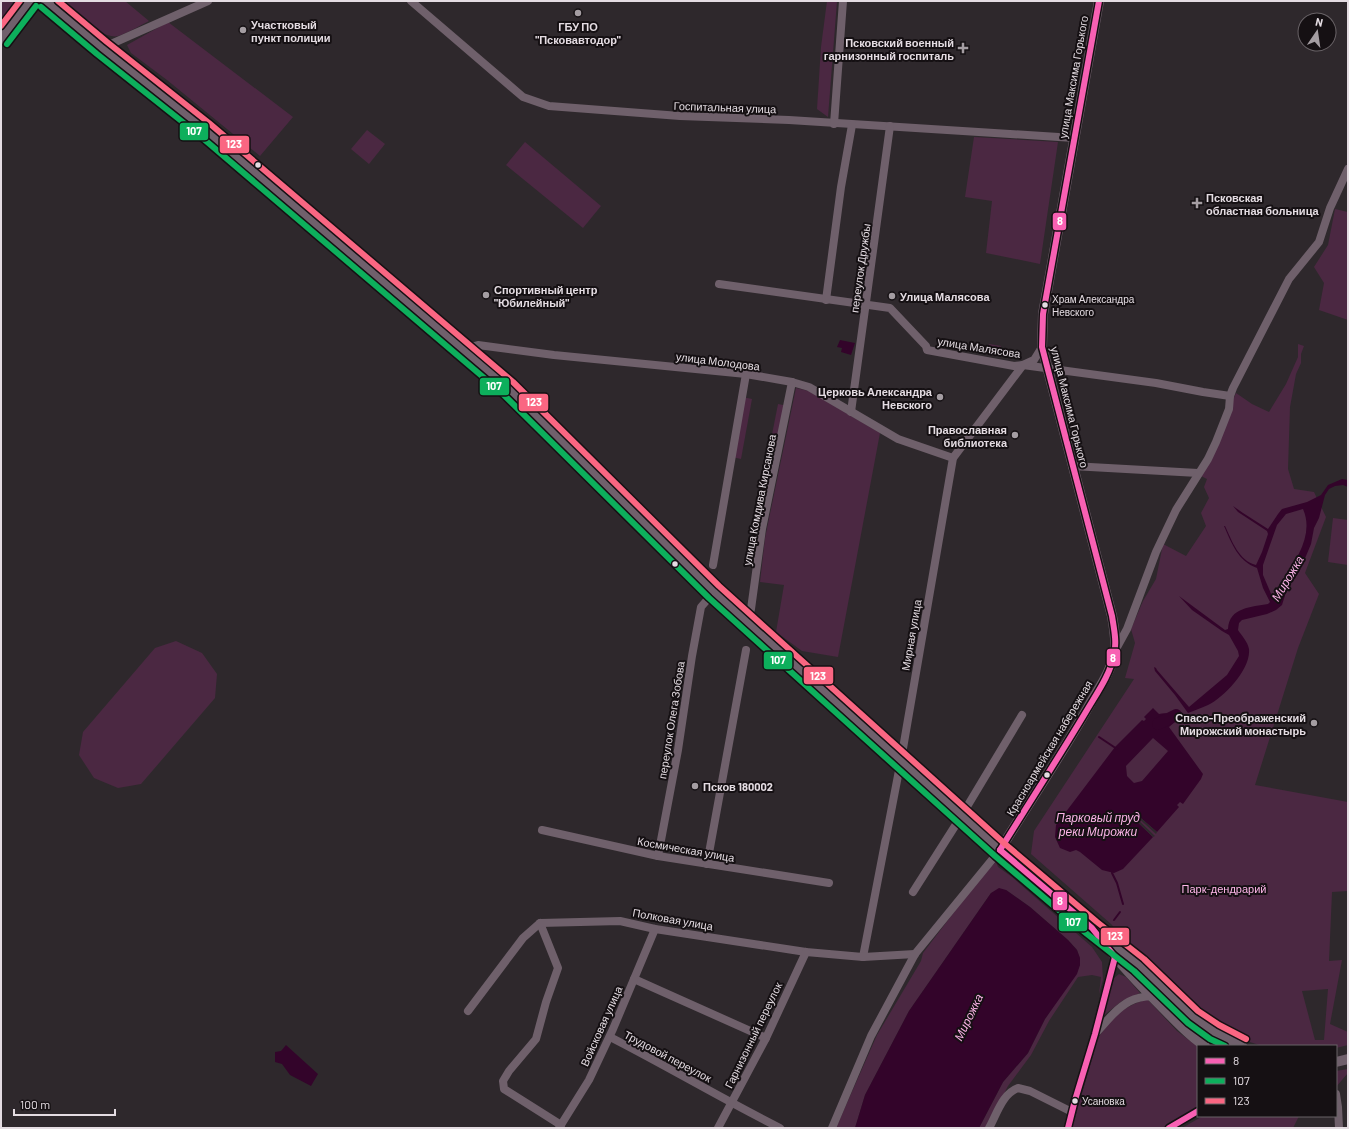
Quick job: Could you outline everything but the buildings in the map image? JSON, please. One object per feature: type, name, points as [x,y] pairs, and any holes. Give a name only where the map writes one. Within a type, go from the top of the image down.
[{"type":"main road","points":[[20,1],[22,12]]},
{"type":"main road","points":[[1,39],[30,1]]},
{"type":"main road","points":[[46,1],[102,48],[204,129],[508,388],[681,560],[747,622],[1000,850],[1138,965],[1193,1017],[1231,1043]]},
{"type":"main road","name":"улица Максима Горького","points":[[1099,1],[1043,314],[1042,347],[1046,368],[1112,616],[1115,650]]},
{"type":"main road","name":"Красноармейская набережная","points":[[1000,850],[1068,742],[1110,667],[1115,650]]},
{"type":"main road","points":[[1092,928],[1115,957],[1150,995],[1186,1031],[1204,1045]]},
{"type":"main road","points":[[1337,1056],[1348,1055]]},
{"type":"main road","points":[[1337,1062],[1348,1059]]},
{"type":"street","points":[[102,48],[208,1]]},
{"type":"street","name":"Госпитальная улица","points":[[411,1],[523,98],[549,106],[680,116],[789,120],[1074,138]]},
{"type":"street","points":[[834,124],[843,1]]},
{"type":"street","points":[[826,300],[840,194],[852,125]]},
{"type":"street","name":"переулок Дружбы","points":[[851,412],[890,126]]},
{"type":"street","name":"Красноармейская набережная","points":[[1115,650],[1127,629],[1156,552],[1176,510],[1208,459],[1216,442],[1229,409],[1230,396],[1248,358],[1289,279],[1319,242],[1330,208],[1348,169]]},
{"type":"street","name":"улица Малясова","points":[[719,284],[866,306],[890,308],[926,346],[927,350],[1014,366],[1023,365],[1156,383],[1230,396]]},
{"type":"street","name":"улица Молодова","points":[[463,349],[478,346],[746,374],[792,382],[810,387],[898,439],[953,458]]},
{"type":"street","name":"Мирная улица","points":[[863,957],[901,760],[953,458],[1023,365],[1034,360],[1042,347]]},
{"type":"street","points":[[713,565],[746,374]]},
{"type":"street","name":"улица Комдива Кирсанова","points":[[747,622],[751,609],[762,529],[792,382]]},
{"type":"street","points":[[1072,466],[1198,473]]},
{"type":"street","name":"переулок Олега Зобова","points":[[658,856],[678,750],[701,607],[714,592]]},
{"type":"street","points":[[707,864],[746,650]]},
{"type":"street","points":[[913,892],[962,815],[1022,715]]},
{"type":"street","name":"Космическая улица","points":[[542,830],[658,856],[828,883]]},
{"type":"street","name":"Красноармейская набережная","points":[[832,1128],[871,1036],[915,954],[1000,850]]},
{"type":"street","name":"Полковая улица","points":[[540,923],[620,921],[655,929],[806,952],[863,957],[915,954]]},
{"type":"street","points":[[468,1011],[523,938],[540,923],[558,968],[546,1002],[536,1039],[503,1081],[504,1089],[560,1127]]},
{"type":"street","name":"Войсковая улица","points":[[560,1127],[589,1080],[610,1037],[655,929]]},
{"type":"street","name":"Гарнизонный переулок","points":[[718,1128],[766,1038],[806,952]]},
{"type":"street","points":[[1068,1128],[1115,957]]},
{"type":"street","points":[[634,979],[766,1038]]},
{"type":"street","points":[[1095,1034],[1115,1011],[1136,999],[1150,995],[1173,999]]},
{"type":"street","name":"Трудовой переулок","points":[[610,1037],[780,1128]]},
{"type":"street","points":[[989,1128],[1005,1097],[1009,1092],[1018,1088],[1030,1091],[1072,1112]]},
{"type":"street","points":[[1337,1105],[1339,1128]]},
{"type":"street","points":[[1169,1128],[1197,1112]]},
{"type":"green space","points":[[1,1],[13,1],[13,5],[10,14],[1,24]]},
{"type":"green space","points":[[59,1],[125,1],[149,21],[122,35],[111,36],[104,34],[87,24]]},
{"type":"green space","points":[[827,1],[837,1],[828,117],[817,109],[821,47]]},
{"type":"green space","points":[[168,22],[293,117],[260,156],[167,80],[131,53],[127,45]]},
{"type":"green space","points":[[367,130],[385,144],[369,164],[351,149]]},
{"type":"green space","points":[[974,137],[1058,142],[1040,264],[986,253],[992,201],[965,197]]},
{"type":"green space","points":[[525,142],[601,206],[583,228],[506,165]]},
{"type":"green space","points":[[1335,209],[1348,212],[1348,320],[1319,310],[1324,283],[1314,267],[1328,245]]},
{"type":"green space","points":[[989,344],[1001,346],[999,354],[987,352]]},
{"type":"green space","name":"Парк-дендрарий","points":[[1298,344],[1304,346],[1301,354],[1301,363],[1296,374],[1290,407],[1288,469],[1294,489],[1314,492],[1326,517],[1305,573],[1319,594],[1298,648],[1255,785],[1348,802],[1348,891],[1332,892],[1329,961],[1342,960],[1330,1024],[1348,1032],[1348,1045],[1337,1048],[1337,1045],[1259,1045],[1225,1030],[1200,1012],[1155,971],[1111,924],[1031,854],[1034,831],[1134,679],[1125,678],[1135,643],[1131,629],[1143,601],[1156,579],[1163,544],[1186,556],[1206,526],[1201,513],[1209,498],[1204,487],[1207,479],[1199,475],[1236,393],[1252,404],[1269,412],[1286,384],[1298,357]],"holes":[[[1328,989],[1324,1040],[1315,1040],[1302,991]]]},
{"type":"green space","points":[[796,388],[809,391],[880,433],[838,657],[802,651],[776,632],[784,585],[760,582],[765,538]]},
{"type":"green space","points":[[743,397],[752,399],[741,459],[732,457]]},
{"type":"green space","points":[[778,404],[788,406],[775,468],[766,465]]},
{"type":"green space","points":[[1333,518],[1348,520],[1348,565],[1328,562]]},
{"type":"green space","points":[[176,641],[202,653],[217,674],[215,698],[141,784],[118,788],[94,778],[79,755],[83,732],[155,648]]},
{"type":"green space","points":[[996,862],[998,867],[1012,877],[1092,947],[1102,962],[1103,980],[1099,994],[1101,977],[1092,975],[1078,977],[1049,1021],[1031,1055],[1008,1086],[986,1128],[979,1128],[1003,1082],[1028,1053],[1045,1019],[1080,965],[1077,950],[1068,940],[1030,907],[1006,890],[991,893],[909,1011],[865,1095],[855,1128],[836,1128],[877,1035],[921,961],[923,953],[980,878]]},
{"type":"green space","points":[[1119,974],[1126,977],[1140,993],[1122,1001],[1103,1016],[1114,978]]},
{"type":"green space","points":[[1147,999],[1177,1031],[1197,1046],[1197,1108],[1162,1128],[1072,1128],[1098,1038],[1119,1012]]},
{"type":"green space","points":[[1160,1000],[1171,1005],[1189,1022],[1223,1045],[1212,1045],[1198,1036]]},
{"type":"green space","points":[[1348,1069],[1348,1073],[1337,1086],[1337,1071]]},
{"type":"green space","points":[[1201,1117],[1298,1117],[1293,1128],[1182,1128]]},
{"type":"water","points":[[840,340],[855,343],[851,355],[841,352],[842,348],[837,347]]},
{"type":"water","name":"Мирожка","points":[[1342,479],[1348,480],[1348,487],[1343,485],[1335,486],[1329,489],[1325,495],[1319,518],[1314,528],[1311,544],[1299,572],[1287,589],[1282,605],[1276,610],[1267,614],[1242,620],[1239,623],[1238,630],[1246,641],[1249,649],[1246,665],[1235,682],[1221,696],[1206,706],[1188,713],[1155,671],[1154,667],[1189,707],[1227,675],[1239,656],[1238,651],[1229,635],[1192,610],[1179,596],[1225,630],[1228,629],[1232,616],[1237,612],[1242,609],[1268,604],[1270,602],[1263,588],[1257,568],[1245,561],[1236,551],[1224,526],[1233,544],[1241,555],[1250,563],[1256,565],[1268,534],[1267,531],[1238,512],[1233,506],[1268,529],[1282,509],[1307,502],[1321,495],[1328,485]],"holes":[[[1303,509],[1306,518],[1305,537],[1299,554],[1281,583],[1276,596],[1272,596],[1263,575],[1263,565],[1277,525],[1286,514]]]},
{"type":"water","name":"Парковый пруд реки Мирожки","points":[[1153,708],[1159,714],[1169,714],[1176,721],[1169,727],[1203,774],[1183,804],[1180,802],[1177,805],[1179,807],[1157,832],[1135,813],[1131,816],[1153,837],[1123,869],[1114,873],[1102,870],[1076,850],[1070,852],[1060,848],[1055,837],[1056,825],[1115,747],[1142,720],[1144,721],[1146,719],[1144,717]],"holes":[[[1153,738],[1168,751],[1142,781],[1134,783],[1127,776],[1126,766]]]},
{"type":"water","points":[[999,888],[1006,890],[1030,907],[1068,940],[1077,950],[1080,958],[1080,965],[1077,974],[1045,1019],[1028,1053],[1003,1082],[979,1128],[855,1128],[865,1095],[909,1011],[991,893]]},
{"type":"water","points":[[286,1045],[318,1074],[311,1086],[290,1075],[282,1064],[275,1062],[275,1052],[281,1051]]},
{"type":"pier","points":[[1134,812],[1157,832],[1156,834],[1135,815],[1134,816],[1155,836],[1153,837],[1131,816]]},
{"type":"waterway","name":"Мирожка","points":[[1158,724],[1176,715]]},
{"type":"waterway","points":[[1099,737],[1117,749]]},
{"type":"waterway","points":[[1112,873],[1117,883],[1123,904]]},
{"type":"waterway","points":[[1114,920],[1120,912]]},
{"type":"transit line","name":"123","points":[[1,26],[20,1]]},
{"type":"transit line","name":"123","points":[[58,1],[209,123],[513,382],[719,586],[1005,844],[1097,922],[1144,959],[1198,1011],[1219,1025],[1246,1039]]},
{"type":"transit line","name":"8","points":[[1000,850],[1099,690],[1110,670],[1115,650],[1115,636],[1112,616],[1042,347],[1043,314],[1099,1]]},
{"type":"transit line","name":"107","points":[[7,44],[36,6]]},
{"type":"transit line","name":"107","points":[[41,7],[97,54],[199,135],[503,394],[709,598],[995,856],[1087,934],[1134,971],[1188,1023],[1210,1039],[1223,1045]]},
{"type":"transit line","name":"8","points":[[1000,850],[1092,928],[1115,957]]},
{"type":"transit line","name":"8","points":[[1068,1128],[1115,957]]},
{"type":"transit line","name":"8","points":[[1169,1128],[1197,1112]]},
{"type":"place","name":"ГБУ ПО \"Псковавтодор\"","points":[[578,13]]},
{"type":"place","name":"Участковый пункт полиции","points":[[243,30]]},
{"type":"place","name":"Псковский военный гарнизонный госпиталь","points":[[963,48]]},
{"type":"place","name":"Псковская областная больница","points":[[1197,203]]},
{"type":"place","name":"Спортивный центр \"Юбилейный\"","points":[[486,295]]},
{"type":"place","name":"Улица Малясова","points":[[892,296]]},
{"type":"place","name":"Храм Александра Невского","points":[[1045,305]]},
{"type":"place","name":"Церковь Александра Невского","points":[[940,397]]},
{"type":"place","name":"Православная библиотека","points":[[1015,435]]},
{"type":"place","name":"Спасо-Преображенский Мирожский монастырь","points":[[1314,723]]},
{"type":"place","name":"Псков 180002","points":[[695,786]]},
{"type":"place","name":"Усановка","points":[[1075,1101]]}]
